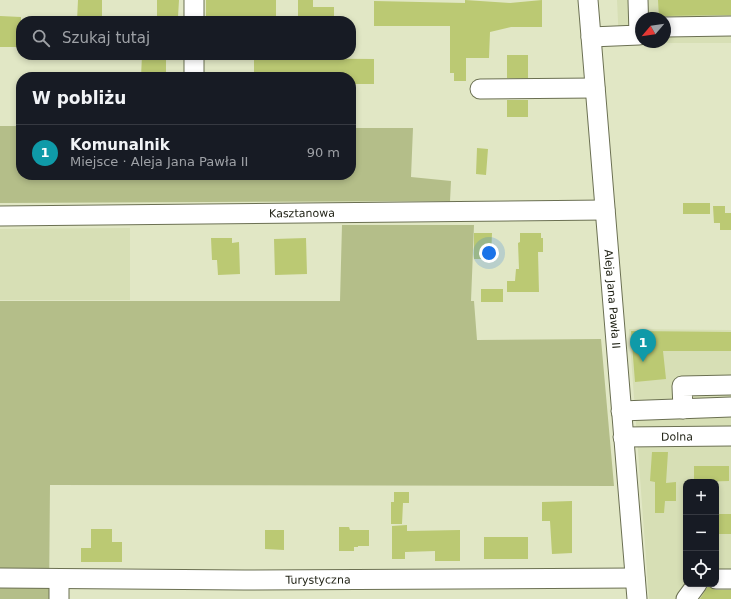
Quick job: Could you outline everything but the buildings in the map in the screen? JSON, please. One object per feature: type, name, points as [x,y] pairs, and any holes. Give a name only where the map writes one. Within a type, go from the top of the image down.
[{"type":"street","points":[[194,0],[194,16]]},
{"type":"street","name":"Aleja Jana Pawła II","points":[[588,0],[637,599]]},
{"type":"street","points":[[638,0],[639,12]]},
{"type":"street","points":[[671,28],[731,26]]},
{"type":"street","points":[[591,37],[635,35]]},
{"type":"street","points":[[194,60],[194,72]]},
{"type":"street","points":[[480,89],[595,88]]},
{"type":"street","name":"Kasztanowa","points":[[0,216],[605,210]]},
{"type":"street","points":[[683,409],[682,386],[731,385]]},
{"type":"street","points":[[621,411],[731,407]]},
{"type":"street","name":"Dolna","points":[[623,437],[731,436]]},
{"type":"street","name":"Turystyczna","points":[[0,578],[445,580],[636,578]]},
{"type":"street","points":[[59,579],[59,599]]},
{"type":"street","points":[[719,579],[731,579]]},
{"type":"street","points":[[686,599],[695,587]]},
{"type":"shaded area","points":[[617,0],[731,0],[731,43],[671,43],[671,12],[635,12],[635,43],[619,43]]},
{"type":"shaded area","points":[[0,126],[16,126],[16,180],[356,180],[356,128],[413,128],[411,177],[451,181],[450,201],[0,203]]},
{"type":"shaded area","points":[[342,225],[474,225],[471,301],[474,301],[477,340],[601,339],[614,486],[50,485],[49,599],[0,599],[0,301],[340,301]]},
{"type":"shaded area","points":[[130,228],[130,300],[0,300],[0,229]]},
{"type":"shaded area","points":[[629,329],[731,330],[731,599],[649,599]]},
{"type":"place","name":"Komunalnik","points":[[643,362]]}]
